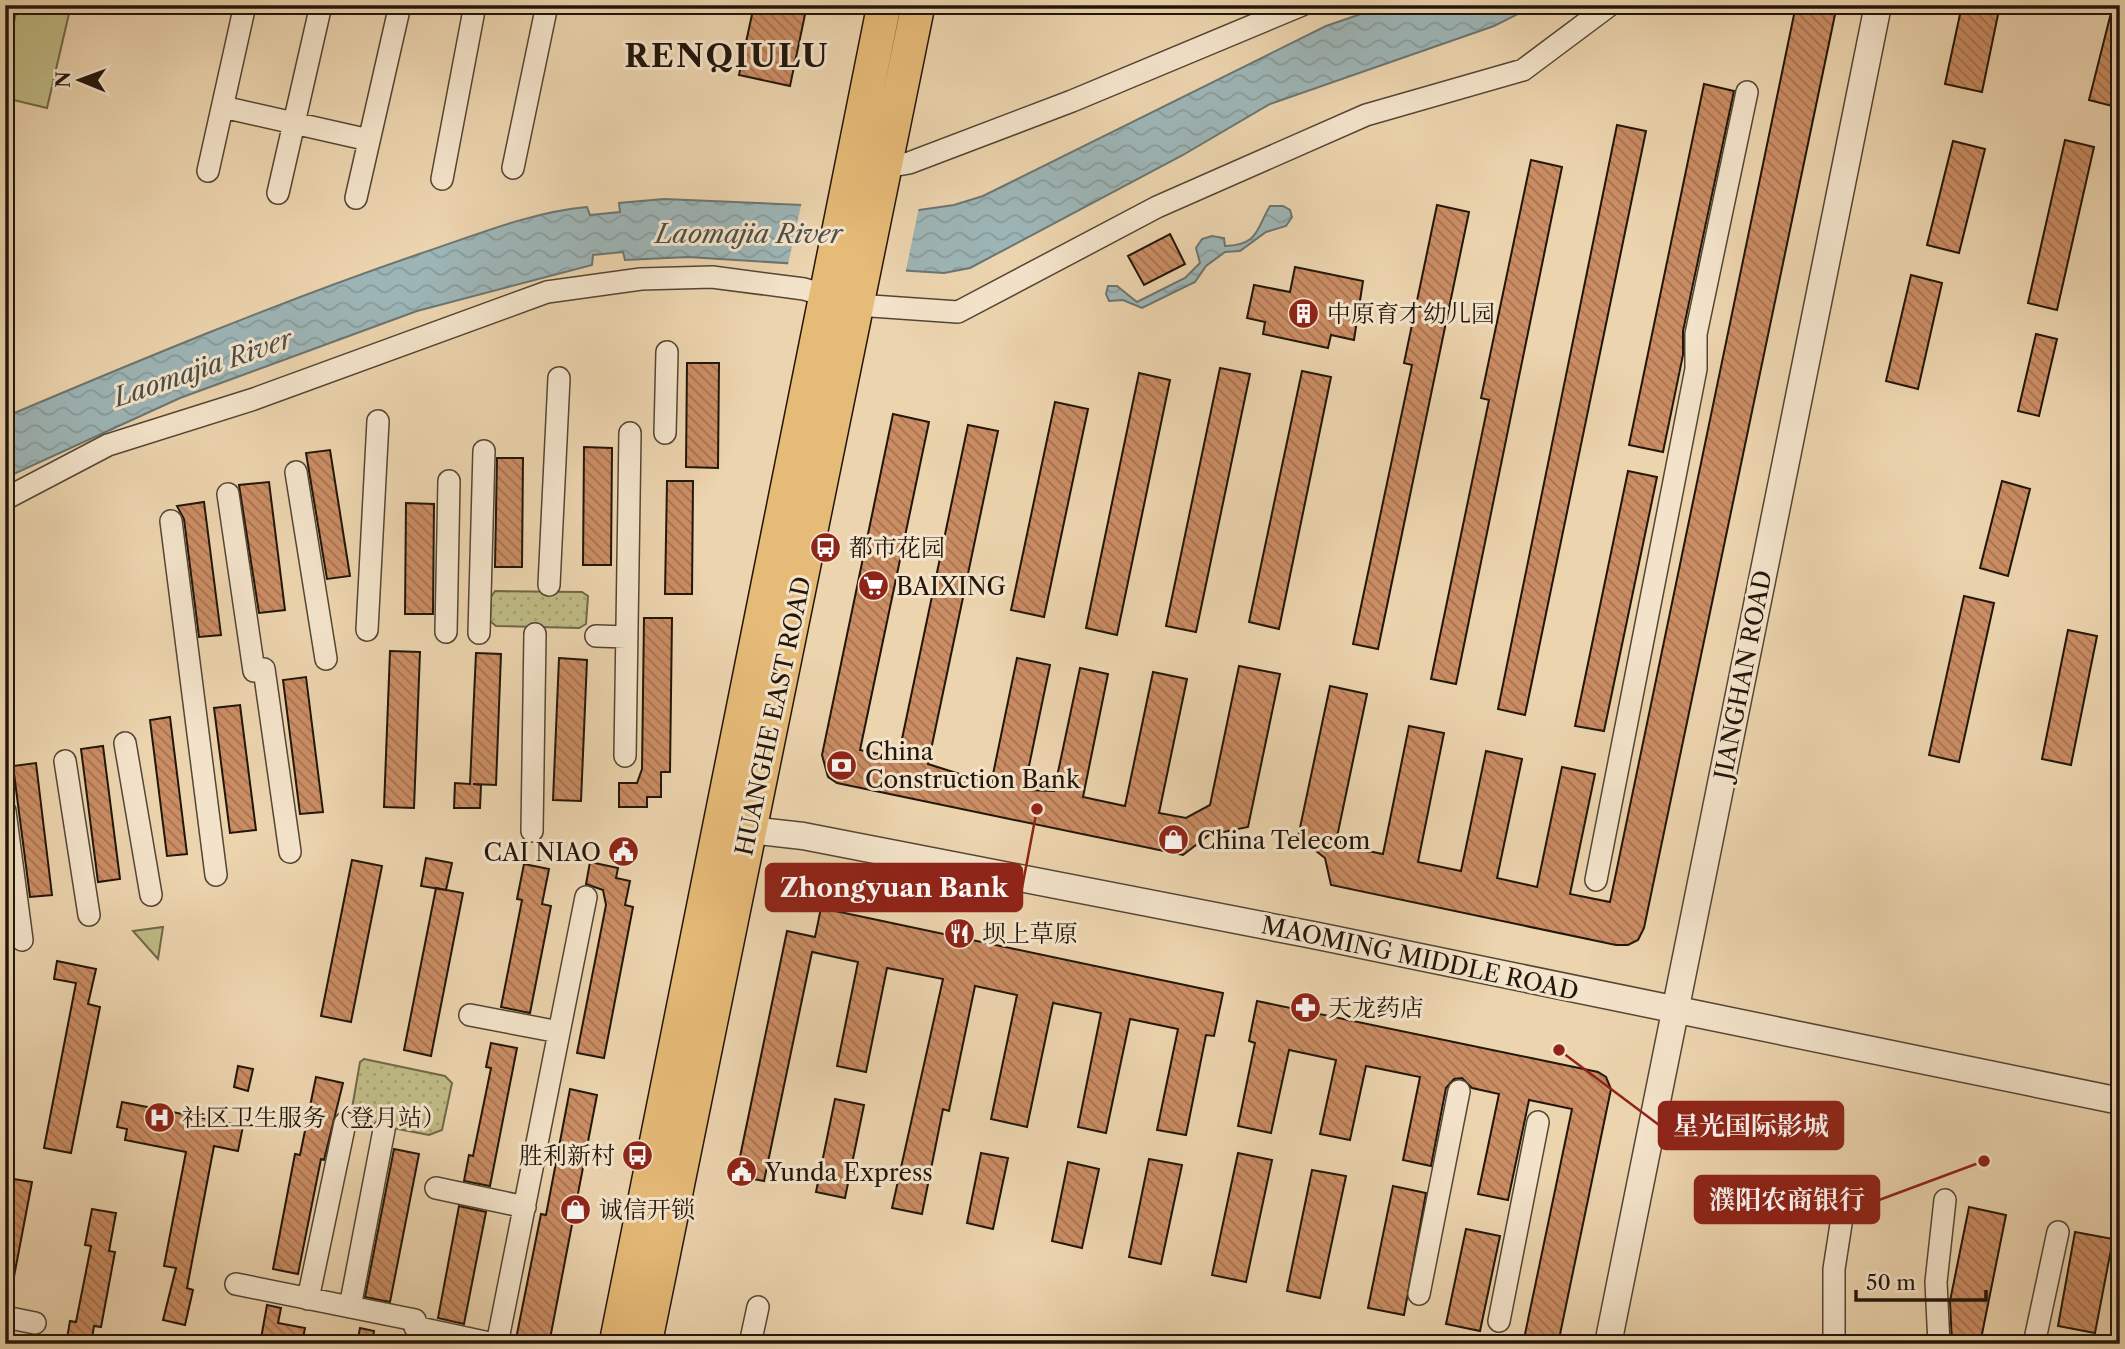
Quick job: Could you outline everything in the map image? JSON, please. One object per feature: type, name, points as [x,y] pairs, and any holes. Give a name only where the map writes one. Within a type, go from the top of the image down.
[{"type":"main road","name":"HUANGHE EAST ROAD","points":[[645,1344],[827,289],[884,5]]},
{"type":"main road","name":"HUANGHE EAST ROAD","points":[[616,1344],[859,297],[918,5]]},
{"type":"street","points":[[208,172],[245,5]]},
{"type":"street","points":[[278,193],[321,5]]},
{"type":"street","points":[[356,198],[400,5]]},
{"type":"street","points":[[442,179],[475,5]]},
{"type":"street","points":[[513,168],[547,5]]},
{"type":"street","points":[[884,175],[1060,106],[1302,5]]},
{"type":"street","points":[[5,499],[108,445],[254,398],[547,292],[641,279],[712,277],[827,289],[859,297],[958,312],[1157,207],[1366,116],[1523,70],[1610,5]]},
{"type":"street","name":"JIANGHAN ROAD","points":[[1608,1344],[1878,5]]},
{"type":"street","points":[[1596,880],[1696,369],[1696,334],[1747,92]]},
{"type":"street","points":[[223,107],[369,139]]},
{"type":"street","points":[[665,433],[667,352]]},
{"type":"street","points":[[550,585],[559,378]]},
{"type":"street","points":[[367,630],[378,421]]},
{"type":"street","points":[[625,756],[630,433]]},
{"type":"street","points":[[479,632],[484,451]]},
{"type":"street","points":[[296,472],[326,659]]},
{"type":"street","points":[[446,632],[449,481]]},
{"type":"street","points":[[228,494],[290,852]]},
{"type":"street","points":[[171,521],[216,875]]},
{"type":"street","points":[[532,831],[536,634]]},
{"type":"street","points":[[596,636],[627,637]]},
{"type":"street","points":[[125,743],[151,895]]},
{"type":"street","points":[[65,761],[89,915]]},
{"type":"street","points":[[5,811],[22,940]]},
{"type":"street","name":"MAOMING MIDDLE ROAD","points":[[734,832],[803,836],[1314,935],[2120,1101]]},
{"type":"street","points":[[236,1284],[350,1307],[496,1344],[586,897]]},
{"type":"street","points":[[470,1015],[559,1032]]},
{"type":"street","points":[[1419,1294],[1459,1091]]},
{"type":"street","points":[[1499,1321],[1538,1122]]},
{"type":"street","points":[[308,1299],[345,1123]]},
{"type":"street","points":[[350,1307],[384,1130]]},
{"type":"street","points":[[436,1188],[525,1207]]},
{"type":"street","points":[[1834,1344],[1834,1269],[1846,1192]]},
{"type":"street","points":[[1939,1344],[1936,1282],[1945,1199]]},
{"type":"street","points":[[2034,1344],[2058,1232]]},
{"type":"street","points":[[750,1344],[758,1307]]},
{"type":"street","points":[[5,1317],[35,1323]]},
{"type":"shaded area","points":[[18,5],[71,5],[47,108],[5,98],[5,59]]},
{"type":"shaded area","points":[[495,591],[582,592],[588,596],[586,624],[579,628],[496,626],[490,621],[491,597]]},
{"type":"shaded area","points":[[163,927],[158,959],[133,931]]},
{"type":"shaded area","points":[[364,1059],[445,1076],[452,1083],[442,1130],[429,1135],[350,1120],[360,1062]]},
{"type":"water","name":"Laomajia River","points":[[1387,5],[1536,5],[1494,26],[1270,104],[1183,155],[970,268],[944,273],[688,257],[625,260],[623,252],[593,255],[592,265],[417,311],[180,398],[5,478],[5,417],[263,311],[367,272],[523,219],[587,207],[590,215],[620,212],[619,203],[664,199],[919,210],[954,205],[983,196],[1326,26]]},
{"type":"water","points":[[1270,206],[1283,206],[1290,210],[1292,217],[1286,226],[1266,232],[1240,251],[1225,252],[1206,266],[1195,282],[1142,308],[1123,300],[1109,301],[1106,294],[1108,286],[1117,286],[1137,302],[1185,278],[1200,263],[1196,248],[1202,239],[1212,236],[1224,238],[1225,246],[1244,243],[1255,234]]},
{"type":"pier","points":[[802,201],[919,207],[905,275],[787,269]]},
{"type":"building","points":[[754,5],[807,5],[790,86],[739,75]]},
{"type":"building","points":[[1796,5],[1837,5],[1644,928],[1638,940],[1628,945],[1616,945],[1331,885],[1325,858],[1298,837],[1330,686],[1367,694],[1337,837],[1344,846],[1383,854],[1409,726],[1444,733],[1418,862],[1461,871],[1486,751],[1522,759],[1497,878],[1537,887],[1562,767],[1595,774],[1570,894],[1610,902]]},
{"type":"building","points":[[1962,5],[2000,5],[1982,92],[1945,84]]},
{"type":"building","points":[[2113,5],[2120,5],[2120,108],[2089,100]]},
{"type":"building","points":[[1704,84],[1734,91],[1683,331],[1683,355],[1663,452],[1629,445]]},
{"type":"building","points":[[1617,125],[1646,131],[1525,715],[1498,709]]},
{"type":"building","points":[[2065,140],[2094,147],[2057,310],[2028,303]]},
{"type":"building","points":[[1953,141],[1985,149],[1959,253],[1927,245]]},
{"type":"building","points":[[1531,160],[1562,167],[1456,684],[1431,679],[1489,400],[1481,398]]},
{"type":"building","points":[[1437,205],[1469,212],[1378,649],[1353,644],[1412,365],[1404,363]]},
{"type":"building","points":[[1170,234],[1185,264],[1144,285],[1128,256]]},
{"type":"building","name":"中原育才幼儿园","points":[[1295,267],[1363,281],[1354,340],[1331,335],[1328,348],[1263,334],[1265,322],[1247,318],[1254,285],[1290,292]]},
{"type":"building","points":[[1911,275],[1942,283],[1918,389],[1886,381]]},
{"type":"building","points":[[2036,334],[2057,339],[2039,416],[2018,411]]},
{"type":"building","points":[[687,363],[719,363],[718,468],[686,467]]},
{"type":"building","points":[[1220,368],[1250,374],[1196,632],[1166,626]]},
{"type":"building","points":[[1302,371],[1331,377],[1279,629],[1249,622]]},
{"type":"building","points":[[1139,373],[1170,380],[1117,635],[1086,628]]},
{"type":"building","points":[[1055,402],[1088,409],[1044,617],[1011,610]]},
{"type":"building","points":[[893,414],[929,422],[860,750],[898,758],[968,425],[998,431],[928,764],[991,784],[1017,658],[1050,665],[1024,790],[1054,791],[1080,668],[1108,674],[1083,797],[1125,806],[1153,672],[1187,679],[1159,813],[1186,818],[1210,805],[1239,666],[1280,674],[1248,827],[1209,835],[1183,855],[837,783],[828,777],[822,755]]},
{"type":"building","points":[[584,447],[612,448],[611,565],[583,565]]},
{"type":"building","points":[[330,450],[350,576],[327,579],[306,453]]},
{"type":"building","points":[[497,458],[523,458],[522,567],[495,567]]},
{"type":"building","points":[[1628,471],[1657,477],[1604,731],[1575,726]]},
{"type":"building","points":[[667,481],[693,481],[692,594],[665,594]]},
{"type":"building","points":[[2002,481],[2030,489],[2008,576],[1980,568]]},
{"type":"building","points":[[269,482],[285,610],[259,613],[239,485]]},
{"type":"building","points":[[204,502],[221,635],[199,637],[184,519],[177,506]]},
{"type":"building","points":[[406,503],[434,504],[433,614],[405,614]]},
{"type":"building","points":[[1964,596],[1994,603],[1959,762],[1929,755]]},
{"type":"building","points":[[644,618],[672,618],[670,772],[661,772],[661,797],[647,797],[647,807],[619,807],[619,783],[637,783],[642,769]]},
{"type":"building","points":[[2068,630],[2097,636],[2071,765],[2042,759]]},
{"type":"building","points":[[390,651],[420,652],[414,808],[384,807]]},
{"type":"building","points":[[476,653],[501,654],[496,785],[473,784],[481,785],[480,808],[454,808],[455,783],[470,784]]},
{"type":"building","points":[[559,658],[587,660],[581,801],[553,800]]},
{"type":"building","points":[[306,677],[323,812],[300,814],[283,680]]},
{"type":"building","points":[[240,705],[256,830],[230,833],[214,708]]},
{"type":"building","points":[[170,717],[187,854],[167,856],[150,720]]},
{"type":"building","points":[[103,746],[120,879],[98,882],[81,749]]},
{"type":"building","points":[[36,763],[52,895],[30,897],[13,766]]},
{"type":"building","points":[[426,858],[452,863],[446,890],[421,886]]},
{"type":"building","points":[[352,860],[382,866],[351,1022],[321,1016]]},
{"type":"building","points":[[590,862],[618,868],[616,878],[630,881],[625,905],[633,907],[604,1058],[577,1053],[606,905],[603,890],[586,884]]},
{"type":"building","points":[[524,864],[549,869],[542,904],[551,906],[530,1013],[501,1007],[522,900],[517,899]]},
{"type":"building","points":[[436,888],[463,893],[431,1056],[404,1050]]},
{"type":"building","points":[[821,908],[1223,993],[1214,1036],[1206,1035],[1186,1135],[1157,1130],[1178,1029],[1130,1019],[1106,1133],[1078,1127],[1101,1013],[1053,1003],[1027,1127],[991,1119],[1017,995],[975,986],[949,1111],[943,1109],[922,1214],[892,1208],[943,979],[887,968],[866,1072],[837,1066],[858,962],[812,952],[764,1181],[736,1176],[787,931],[815,937]]},
{"type":"building","points":[[57,961],[96,969],[88,1004],[100,1007],[71,1153],[44,1148],[76,983],[54,979]]},
{"type":"building","points":[[1257,1001],[1598,1072],[1606,1077],[1611,1089],[1558,1344],[1524,1339],[1572,1109],[1529,1100],[1508,1200],[1478,1194],[1499,1094],[1472,1088],[1462,1078],[1454,1079],[1446,1088],[1431,1166],[1403,1160],[1420,1077],[1366,1066],[1350,1140],[1320,1134],[1336,1060],[1289,1050],[1271,1133],[1238,1126],[1255,1043],[1249,1041]]},
{"type":"building","points":[[491,1043],[517,1048],[490,1186],[464,1181],[469,1155],[473,1156],[491,1068],[486,1067]]},
{"type":"building","points":[[238,1066],[253,1069],[248,1091],[234,1087]]},
{"type":"building","points":[[316,1077],[343,1083],[324,1160],[321,1159],[298,1274],[273,1269],[295,1154],[300,1155]]},
{"type":"building","points":[[570,1089],[597,1095],[549,1344],[515,1344],[541,1214],[546,1215]]},
{"type":"building","points":[[835,1099],[864,1105],[845,1198],[816,1192]]},
{"type":"building","points":[[122,1102],[243,1126],[238,1151],[214,1146],[187,1288],[193,1290],[185,1325],[163,1320],[176,1268],[164,1266],[186,1152],[125,1140],[127,1129],[117,1127]]},
{"type":"building","points":[[394,1149],[419,1154],[390,1302],[365,1297]]},
{"type":"building","points":[[981,1153],[1008,1158],[993,1229],[967,1223]]},
{"type":"building","points":[[1238,1153],[1272,1160],[1246,1282],[1212,1275]]},
{"type":"building","points":[[1149,1159],[1182,1165],[1161,1264],[1129,1257]]},
{"type":"building","points":[[1068,1162],[1099,1169],[1082,1248],[1052,1241]]},
{"type":"building","points":[[1312,1170],[1346,1176],[1320,1298],[1287,1291]]},
{"type":"building","points":[[8,1178],[32,1182],[12,1287],[5,1287]]},
{"type":"building","points":[[1393,1186],[1426,1193],[1404,1315],[1368,1308]]},
{"type":"building","points":[[459,1206],[486,1212],[464,1324],[438,1318]]},
{"type":"building","points":[[1969,1207],[2006,1215],[1980,1344],[1952,1344],[1950,1301]]},
{"type":"building","points":[[92,1209],[116,1213],[109,1251],[115,1252],[101,1327],[94,1326],[91,1344],[66,1344],[70,1321],[76,1322],[91,1246],[85,1245]]},
{"type":"building","points":[[1466,1229],[1500,1236],[1480,1331],[1446,1324]]},
{"type":"building","points":[[2075,1232],[2113,1239],[2095,1333],[2058,1326]]},
{"type":"building","points":[[267,1305],[281,1308],[278,1323],[305,1328],[302,1344],[260,1344]]},
{"type":"building","points":[[360,1328],[374,1331],[372,1344],[357,1344]]},
{"type":"place","name":"中原育才幼儿园","points":[[1304,313]]},
{"type":"place","name":"都市花园","points":[[826,547]]},
{"type":"place","name":"BAIXING","points":[[873,586]]},
{"type":"place","name":"China Construction Bank","points":[[842,765]]},
{"type":"place","name":"Zhongyuan Bank","points":[[1037,809]]},
{"type":"place","name":"China Telecom","points":[[1174,840]]},
{"type":"place","name":"CAI NIAO","points":[[624,852]]},
{"type":"place","name":"坝上草原","points":[[959,933]]},
{"type":"place","name":"天龙药店","points":[[1305,1007]]},
{"type":"place","name":"星光国际影城","points":[[1559,1050]]},
{"type":"place","name":"社区卫生服务（登月站）","points":[[159,1117]]},
{"type":"place","name":"胜利新村","points":[[638,1155]]},
{"type":"place","name":"濮阳农商银行","points":[[1984,1161]]},
{"type":"place","name":"Yunda Express","points":[[742,1172]]},
{"type":"place","name":"诚信开锁","points":[[576,1209]]},
{"type":"district","name":"RENQIULU","points":[[727,55]]}]
